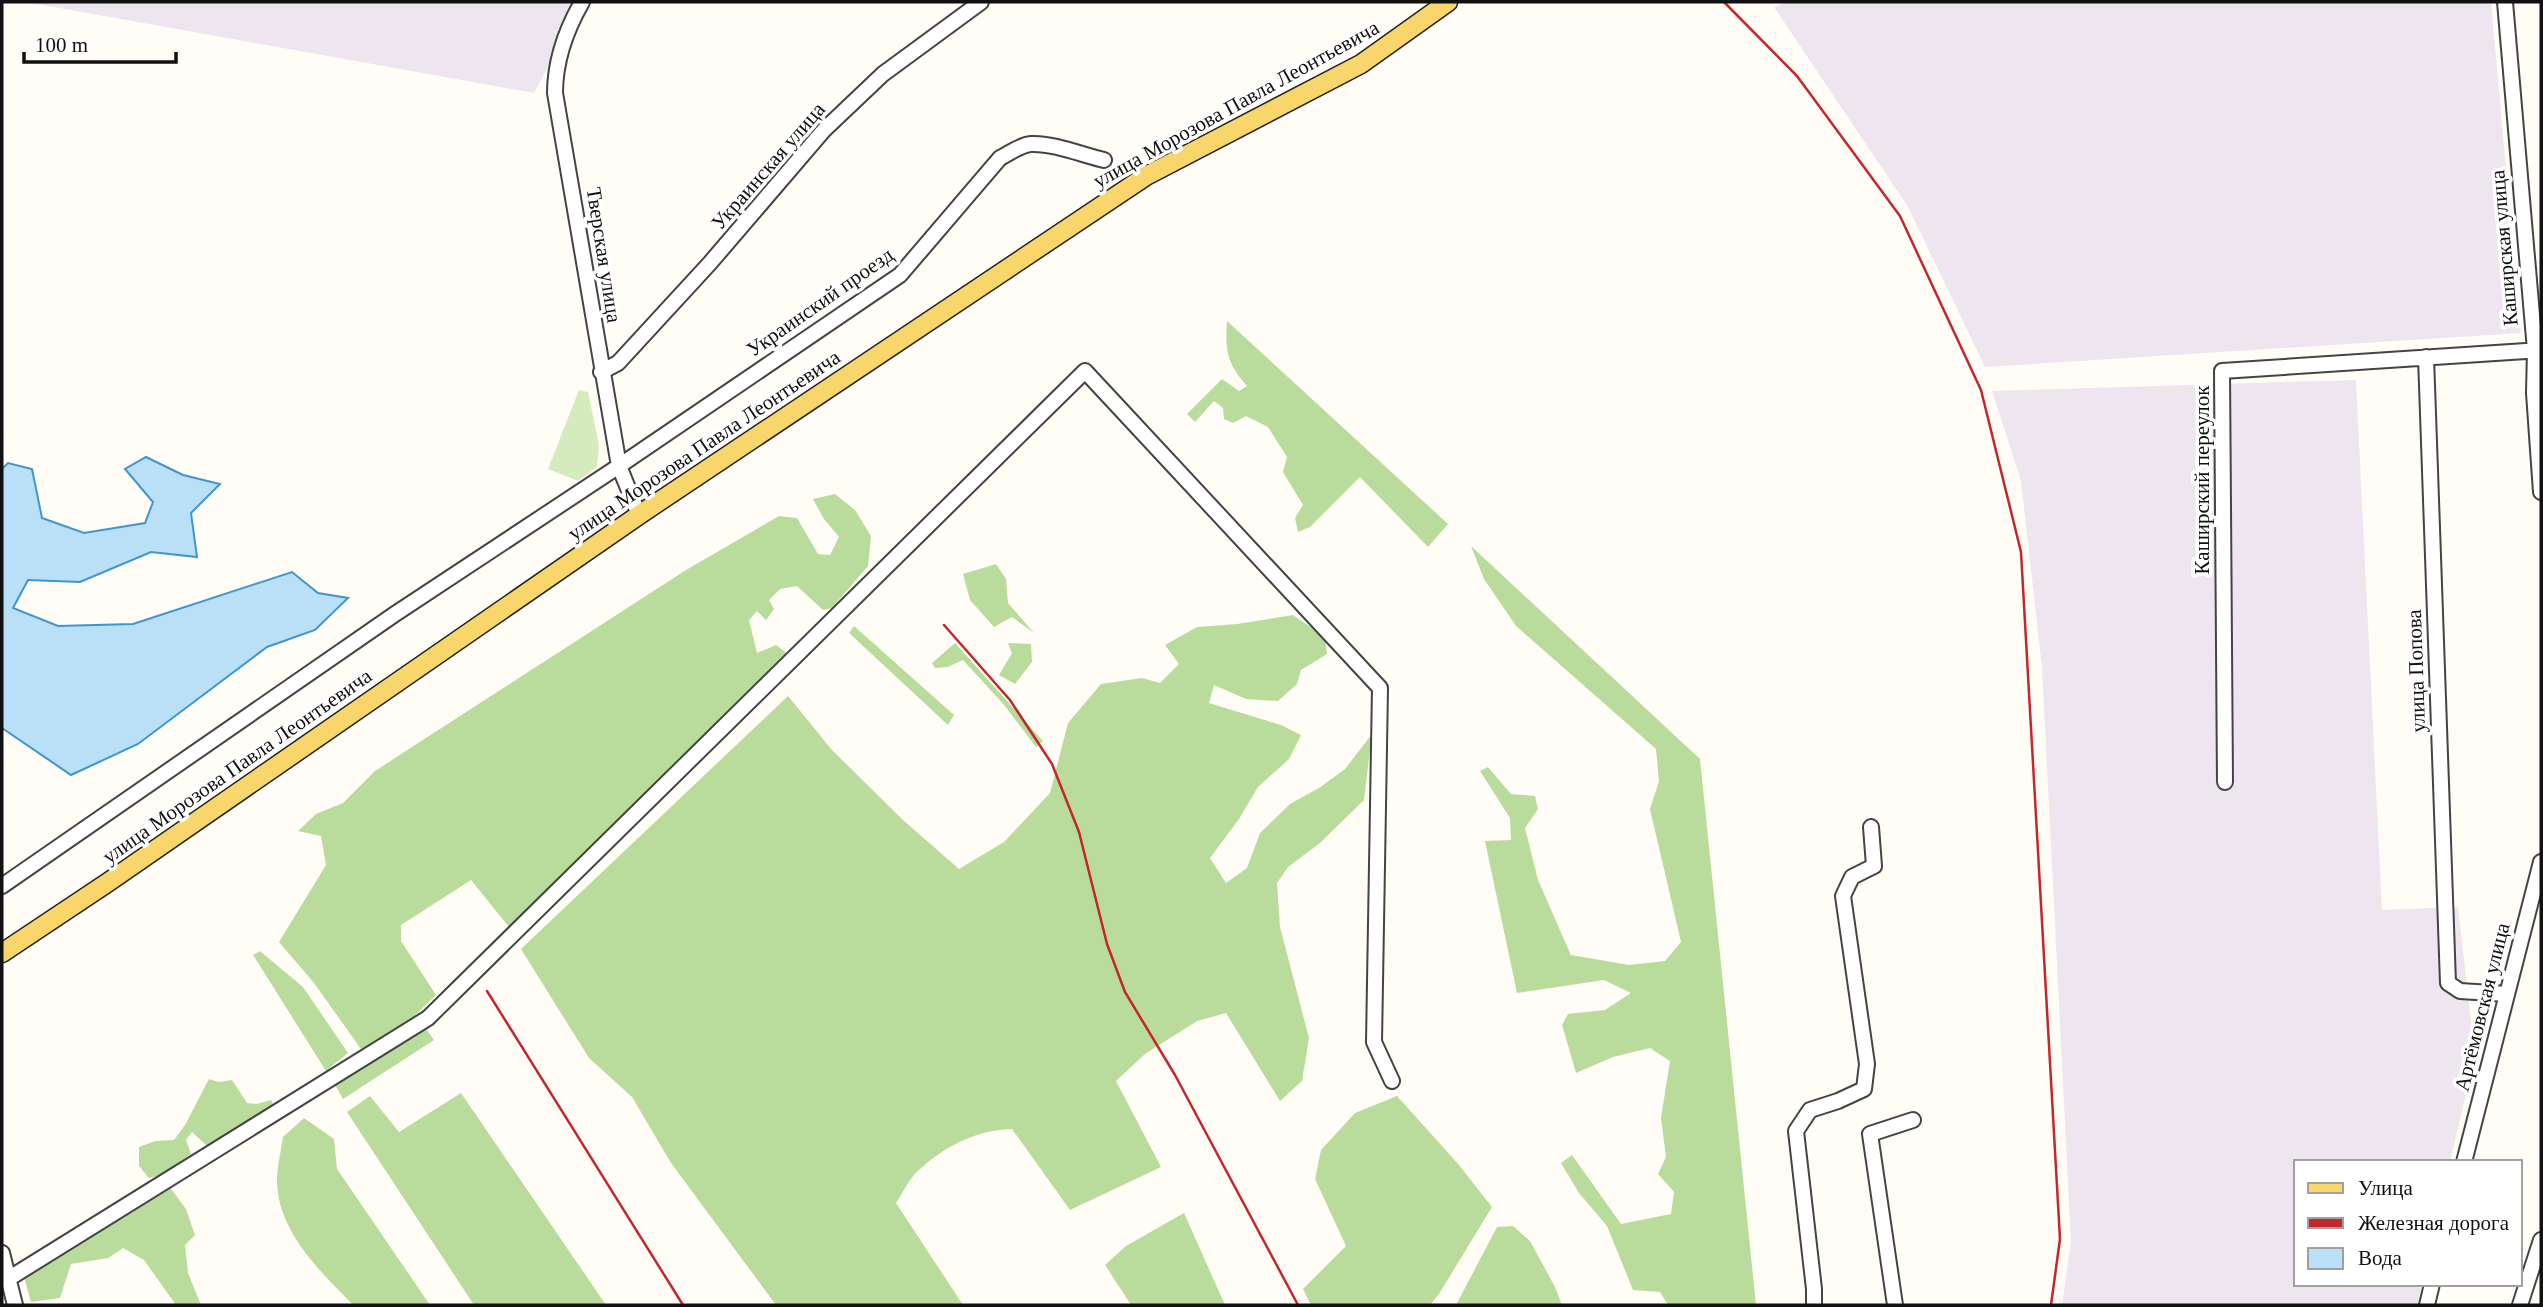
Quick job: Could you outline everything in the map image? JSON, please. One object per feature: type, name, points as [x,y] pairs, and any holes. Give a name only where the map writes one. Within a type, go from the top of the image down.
[{"type":"main road","name":"улица Морозова Павла Леонтьевича","points":[[6,948],[107,883],[639,515],[1146,176],[1362,64],[1448,2]]},
{"type":"street","name":"Тверская улица","points":[[582,2],[569,25],[555,73],[555,93],[619,466],[639,515]]},
{"type":"street","name":"Украинская улица","points":[[601,372],[618,363],[628,353],[710,263],[824,130],[883,74],[981,2]]},
{"type":"street","name":"Каширская улица","points":[[2505,2],[2538,350],[2534,393],[2541,492]]},
{"type":"street","name":"Украинский проезд","points":[[2,886],[395,614],[900,275],[1000,158],[1031,144],[1104,160]]},
{"type":"street","name":"Каширский переулок","points":[[2225,782],[2222,371],[2538,350]]},
{"type":"street","name":"улица Попова","points":[[2426,357],[2448,984],[2460,991],[2507,994]]},
{"type":"street","points":[[8,1279],[428,1018],[1085,371],[1380,688],[1374,1042],[1392,1081]]},
{"type":"street","points":[[1814,1305],[1796,1130],[1810,1110],[1864,1089],[1867,1064],[1843,896],[1852,877],[1874,866],[1871,827]]},
{"type":"street","name":"Артёмовская улица","points":[[2465,1160],[2541,862]]},
{"type":"street","points":[[1895,1305],[1870,1134],[1913,1120]]},
{"type":"street","points":[[2520,1305],[2541,1240]]},
{"type":"street","points":[[2,1252],[15,1305]]},
{"type":"street","points":[[2427,1305],[2432,1286]]},
{"type":"shaded area","points":[[26,2],[582,2],[534,93]]},
{"type":"shaded area","points":[[1788,2],[2491,2],[2521,333],[1985,367],[1908,207],[1774,7]]},
{"type":"shaded area","points":[[2356,380],[2382,910],[2458,907],[2475,1056],[2450,1160],[2294,1160],[2294,1286],[2422,1286],[2417,1305],[2062,1305],[2071,1242],[2042,668],[2021,481],[1992,391]]},
{"type":"green space","points":[[1227,321],[1448,524],[1428,547],[1360,477],[1310,527],[1298,532],[1295,518],[1303,505],[1283,472],[1287,457],[1268,427],[1246,416],[1233,423],[1224,419],[1223,408],[1214,401],[1195,422],[1187,414],[1222,379],[1239,391],[1247,386],[1231,363],[1226,341]]},
{"type":"green space","points":[[579,390],[588,392],[599,445],[597,467],[578,481],[548,469]]},
{"type":"green space","points":[[835,494],[855,510],[871,536],[868,566],[832,608],[823,610],[797,586],[780,589],[769,600],[774,609],[766,620],[757,611],[749,620],[757,653],[776,645],[787,653],[648,795],[509,927],[471,880],[401,925],[401,941],[436,995],[407,1023],[361,1049],[314,983],[279,942],[326,865],[321,836],[298,831],[316,814],[343,803],[375,771],[686,570],[779,516],[797,518],[818,554],[830,555],[839,537],[824,519],[813,499]]},
{"type":"green space","points":[[1471,546],[1700,759],[1756,1305],[1668,1305],[1660,1292],[1633,1290],[1607,1226],[1579,1193],[1561,1163],[1572,1155],[1621,1224],[1671,1214],[1674,1192],[1658,1174],[1666,1157],[1661,1118],[1670,1061],[1650,1048],[1613,1057],[1576,1073],[1562,1025],[1568,1014],[1605,1010],[1631,993],[1604,980],[1517,993],[1485,841],[1511,840],[1510,818],[1480,771],[1488,767],[1511,794],[1535,796],[1538,809],[1525,828],[1538,880],[1571,955],[1629,965],[1665,961],[1681,942],[1650,809],[1659,781],[1656,749],[1516,626],[1484,579]]},
{"type":"green space","points":[[996,564],[1006,579],[1008,603],[1034,633],[1012,617],[994,627],[970,600],[963,574]]},
{"type":"green space","points":[[1293,615],[1325,637],[1327,654],[1301,670],[1297,684],[1278,701],[1246,699],[1214,685],[1209,703],[1281,725],[1301,735],[1289,759],[1258,787],[1239,819],[1210,858],[1226,883],[1247,868],[1260,833],[1290,804],[1345,769],[1372,734],[1364,800],[1320,843],[1288,867],[1277,883],[1280,927],[1309,1038],[1302,1081],[1280,1101],[1226,1013],[1197,1021],[1145,1054],[1116,1081],[1161,1167],[1070,1210],[1012,1129],[984,1133],[959,1142],[924,1165],[914,1175],[896,1203],[963,1305],[776,1305],[671,1163],[632,1097],[589,1058],[521,949],[788,696],[832,750],[903,820],[959,869],[1004,842],[1050,793],[1068,723],[1101,684],[1142,678],[1160,683],[1179,664],[1165,645],[1197,627]]},
{"type":"green space","points":[[854,626],[954,715],[948,725],[849,633]]},
{"type":"green space","points":[[955,643],[1043,741],[1036,747],[1005,706],[963,660],[948,667],[935,668],[932,663]]},
{"type":"green space","points":[[1008,643],[1031,644],[1032,662],[1015,684],[999,675],[1012,653]]},
{"type":"green space","points":[[260,951],[303,987],[348,1053],[326,1071],[253,955]]},
{"type":"green space","points":[[425,1027],[434,1040],[343,1099],[334,1083]]},
{"type":"green space","points":[[209,1079],[219,1082],[232,1080],[247,1103],[257,1104],[271,1100],[275,1108],[207,1146],[192,1132],[186,1140],[191,1154],[161,1175],[149,1178],[139,1166],[139,1147],[155,1141],[174,1140]]},
{"type":"green space","points":[[461,1093],[606,1305],[474,1305],[347,1112],[370,1096],[399,1132]]},
{"type":"green space","points":[[1397,1096],[1459,1165],[1492,1207],[1430,1305],[1311,1305],[1303,1289],[1346,1246],[1315,1179],[1321,1150],[1355,1113]]},
{"type":"green space","points":[[304,1118],[334,1139],[337,1169],[430,1305],[353,1305],[303,1249],[285,1217],[279,1200],[277,1181],[283,1137]]},
{"type":"green space","points":[[169,1186],[186,1209],[195,1235],[185,1245],[188,1273],[201,1305],[176,1305],[144,1260],[123,1248],[108,1258],[71,1264],[60,1298],[31,1302],[24,1277],[66,1247]]},
{"type":"green space","points":[[1184,1213],[1225,1305],[1131,1305],[1105,1265],[1126,1246]]},
{"type":"green space","points":[[1513,1226],[1530,1241],[1562,1305],[1456,1305],[1497,1227]]},
{"type":"water","points":[[146,457],[183,475],[220,484],[191,513],[197,557],[151,552],[80,582],[28,580],[13,608],[58,626],[133,624],[292,572],[318,593],[348,598],[315,630],[267,647],[138,744],[71,775],[2,728],[2,469],[8,463],[32,469],[42,518],[84,533],[145,523],[153,502],[125,469]]},
{"type":"railway","points":[[1724,2],[1797,76],[1900,216],[1981,390],[2021,552],[2060,1239],[2051,1305]]},
{"type":"railway","points":[[944,625],[1010,700],[1052,764],[1079,832],[1107,944],[1125,992],[1175,1075],[1298,1305]]},
{"type":"railway","points":[[487,991],[683,1305]]}]
